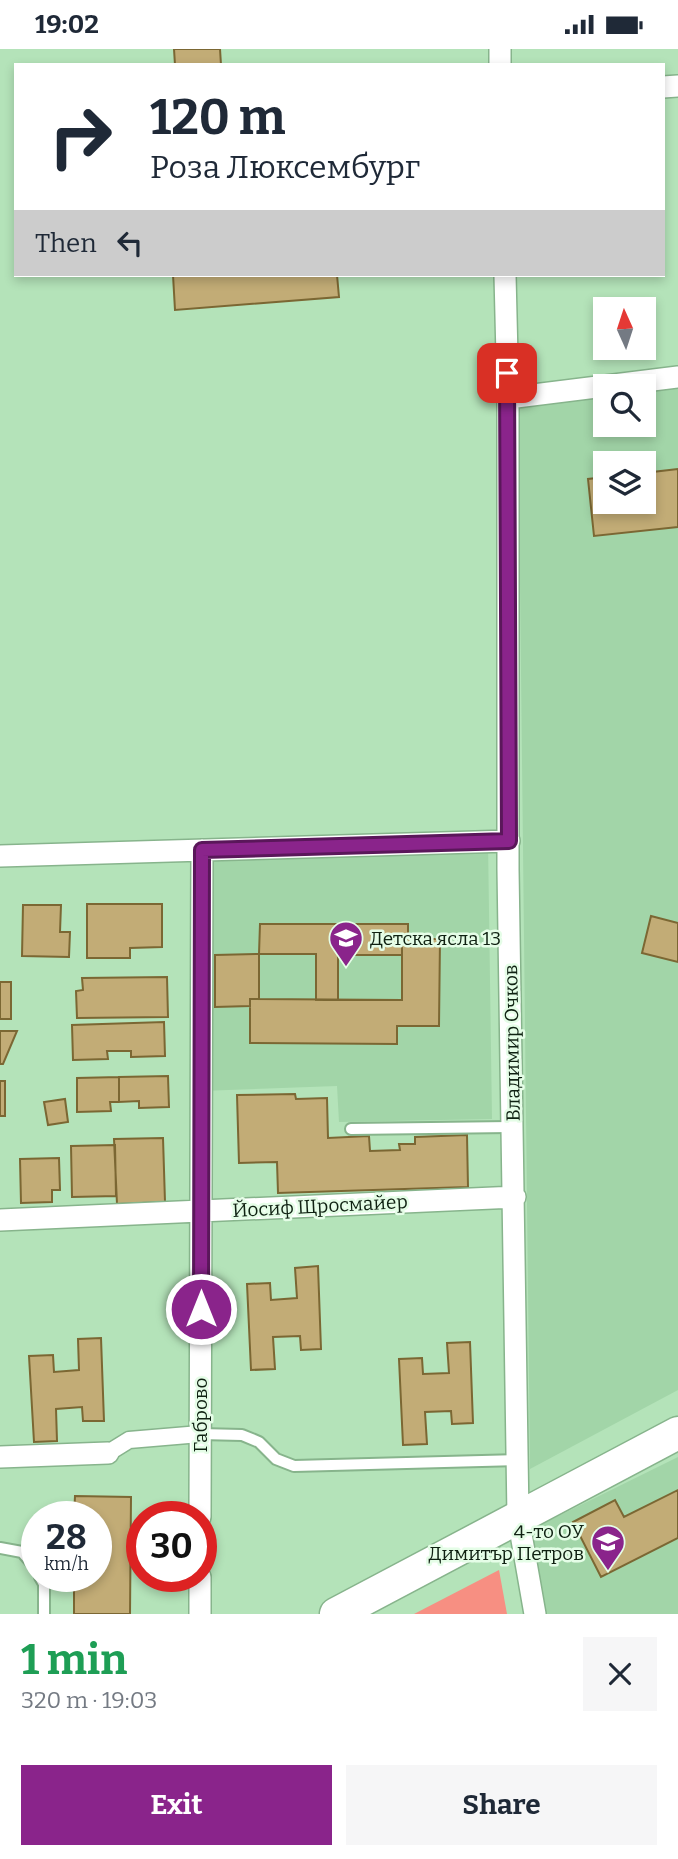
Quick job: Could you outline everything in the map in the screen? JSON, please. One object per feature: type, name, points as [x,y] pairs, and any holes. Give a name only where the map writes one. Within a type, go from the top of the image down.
[{"type":"main road","points":[[336,1614],[678,1433]]},
{"type":"street","name":"Владимир Очков","points":[[505,277],[518,1517],[535,1614]]},
{"type":"street","points":[[508,398],[678,377]]},
{"type":"street","points":[[0,856],[509,841]]},
{"type":"street","name":"Габрово","points":[[200,1501],[202,850]]},
{"type":"street","name":"Йосиф Щросмайер","points":[[0,1220],[514,1197]]},
{"type":"street","points":[[0,1457],[108,1453],[129,1440],[200,1434]]},
{"type":"street","points":[[200,1592],[200,1614]]},
{"type":"lane","points":[[351,1129],[513,1127]]},
{"type":"lane","points":[[200,1434],[242,1435],[259,1442],[276,1459],[294,1466],[517,1460]]},
{"type":"lane","points":[[0,1548],[21,1552]]},
{"type":"lane","points":[[44,1592],[44,1614]]},
{"type":"shaded area","points":[[678,387],[678,1390],[530,1469],[518,406],[593,397],[593,437],[656,437],[656,390]]},
{"type":"shaded area","name":"Детска ясла 13","points":[[488,842],[492,1119],[339,1122],[337,1086],[201,1091],[202,850]]},
{"type":"shaded area","name":"4-то ОУ Димитър Петров","points":[[678,1457],[678,1614],[546,1614],[530,1530]]},
{"type":"shaded area","points":[[499,1570],[507,1614],[414,1614]]},
{"type":"building","points":[[174,49],[220,49],[221,63],[175,63]]},
{"type":"building","points":[[173,277],[337,277],[339,297],[175,310]]},
{"type":"building","points":[[678,469],[678,527],[594,536],[588,479],[593,478],[593,514],[656,514],[656,472]]},
{"type":"building","points":[[87,904],[162,904],[162,947],[130,948],[130,958],[87,958]]},
{"type":"building","points":[[23,905],[61,905],[60,932],[70,932],[69,957],[22,956]]},
{"type":"building","points":[[651,916],[678,923],[678,962],[642,953]]},
{"type":"building","points":[[260,924],[408,924],[408,939],[402,939],[402,955],[338,955],[338,1000],[316,1000],[316,954],[259,954]]},
{"type":"building","points":[[402,939],[440,939],[439,1026],[397,1026],[397,1044],[250,1043],[250,999],[402,1000]]},
{"type":"building","points":[[259,954],[259,999],[250,999],[250,1006],[215,1007],[215,955]]},
{"type":"building","points":[[167,977],[168,1017],[77,1018],[76,991],[83,990],[82,978]]},
{"type":"building","points":[[0,982],[11,982],[11,1019],[0,1019]]},
{"type":"building","points":[[164,1022],[165,1056],[131,1057],[131,1051],[107,1051],[108,1059],[73,1060],[72,1025]]},
{"type":"building","points":[[0,1031],[17,1031],[3,1064],[0,1064]]},
{"type":"building","points":[[168,1076],[169,1107],[139,1108],[139,1101],[119,1102],[119,1077]]},
{"type":"building","points":[[119,1077],[119,1102],[110,1102],[111,1111],[77,1112],[77,1078]]},
{"type":"building","points":[[0,1081],[5,1081],[5,1116],[0,1116]]},
{"type":"building","points":[[295,1094],[296,1099],[327,1098],[328,1138],[369,1136],[370,1151],[400,1150],[399,1144],[415,1144],[415,1137],[467,1135],[468,1187],[278,1193],[277,1162],[239,1163],[237,1095]]},
{"type":"building","points":[[65,1099],[68,1122],[48,1125],[44,1102]]},
{"type":"building","points":[[163,1138],[165,1202],[117,1204],[114,1139]]},
{"type":"building","points":[[115,1145],[116,1196],[72,1197],[71,1146]]},
{"type":"building","points":[[59,1158],[60,1190],[52,1190],[52,1202],[21,1203],[20,1159]]},
{"type":"building","points":[[318,1266],[321,1349],[301,1350],[300,1336],[273,1337],[275,1369],[251,1370],[247,1284],[270,1283],[271,1300],[297,1298],[295,1268]]},
{"type":"building","points":[[101,1338],[104,1421],[83,1421],[82,1407],[56,1409],[57,1441],[34,1442],[29,1356],[53,1355],[54,1372],[79,1370],[78,1339]]},
{"type":"building","points":[[470,1342],[473,1423],[452,1424],[451,1411],[425,1412],[427,1444],[403,1445],[399,1359],[422,1358],[423,1374],[449,1373],[447,1343]]},
{"type":"building","points":[[678,1490],[678,1538],[601,1577],[573,1522],[615,1500],[624,1517]]},
{"type":"building","points":[[75,1496],[131,1497],[131,1501],[126,1501],[126,1592],[130,1592],[130,1614],[74,1614],[74,1592],[112,1592],[112,1501],[75,1501]]},
{"type":"place","name":"Детска ясла 13","points":[[346,968]]},
{"type":"place","name":"4-то ОУ Димитър Петров","points":[[608,1572]]},
{"type":"route","points":[[201,1309],[202,850],[509,841],[507,373]]}]
